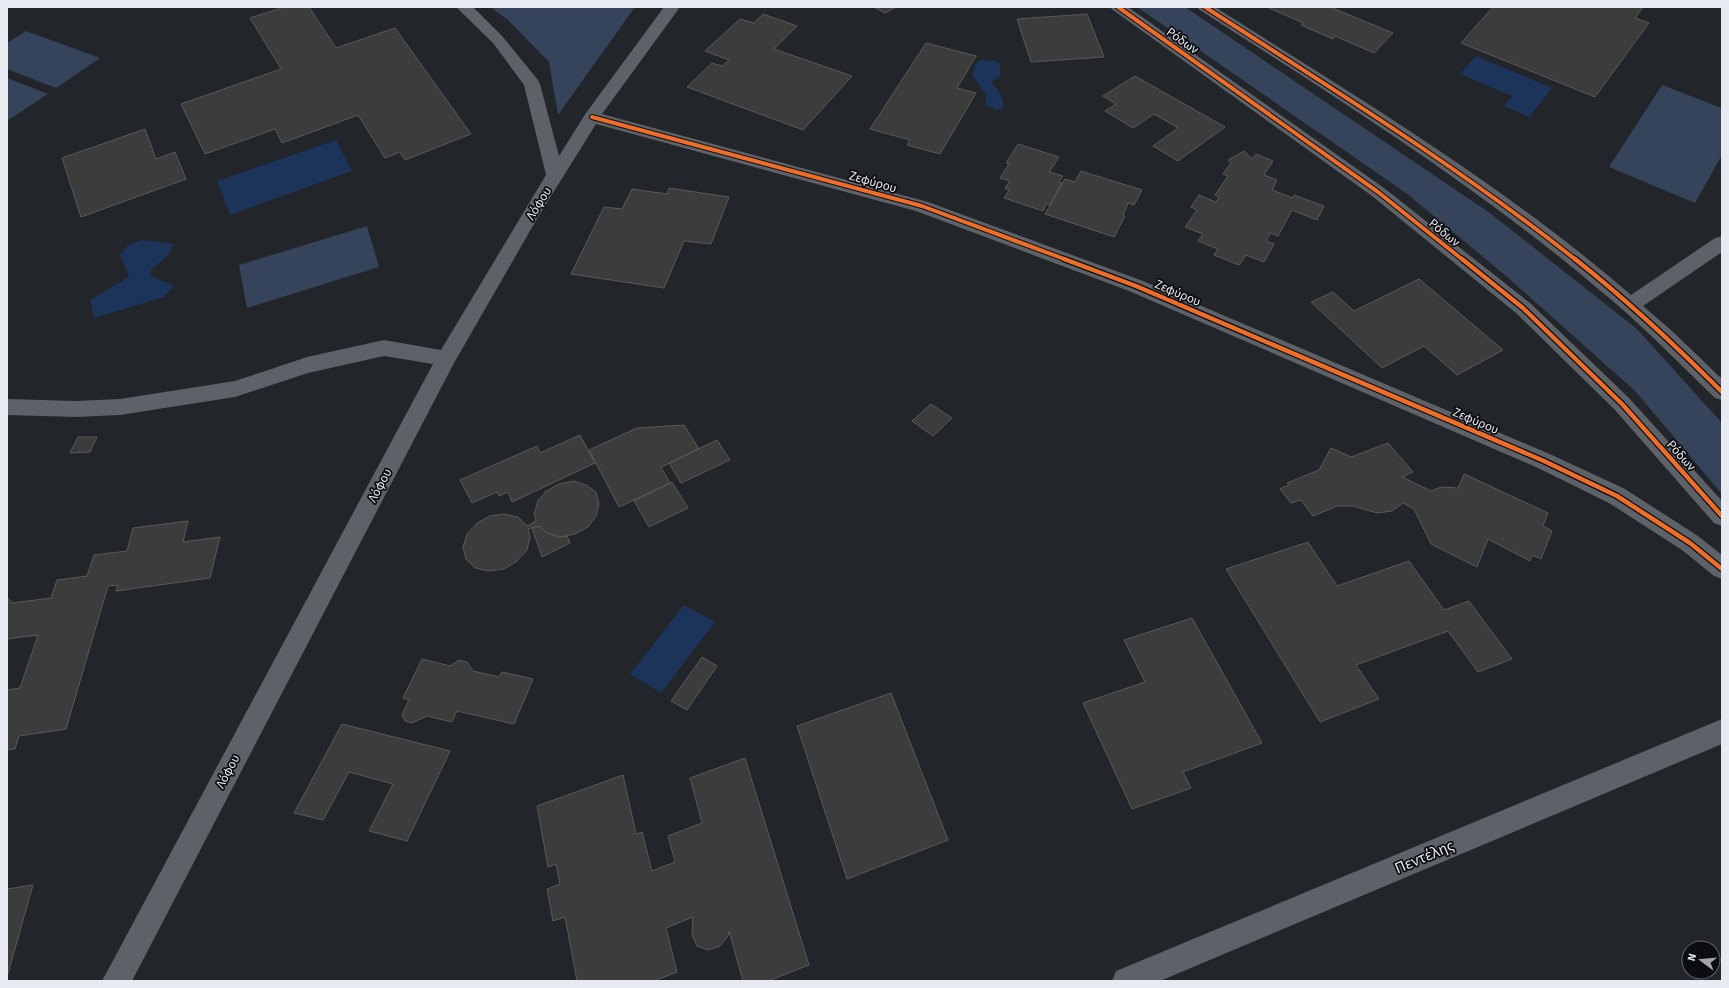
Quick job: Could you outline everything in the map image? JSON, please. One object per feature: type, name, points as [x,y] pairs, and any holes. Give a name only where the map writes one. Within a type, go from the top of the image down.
[{"type":"street","points":[[464,7],[498,40],[532,84],[555,174]]},
{"type":"street","name":"Λόφου","points":[[116,981],[446,359],[555,174],[592,117],[672,7]]},
{"type":"street","name":"Ρόδων","points":[[1118,7],[1378,192],[1523,308],[1622,404],[1722,516]]},
{"type":"street","points":[[1205,7],[1360,106],[1489,193],[1554,241],[1631,304],[1722,392]]},
{"type":"street","name":"Ζεφύρου","points":[[592,117],[922,206],[1136,286],[1584,480],[1617,496],[1690,543],[1722,569]]},
{"type":"street","points":[[1631,304],[1722,243]]},
{"type":"street","points":[[7,407],[69,409],[120,407],[235,389],[307,365],[384,348],[446,359]]},
{"type":"street","name":"Πεντέλης","points":[[1126,981],[1722,730]]},
{"type":"shaded area","points":[[490,7],[635,7],[558,115],[549,62],[508,20]]},
{"type":"shaded area","points":[[1137,7],[1185,7],[1490,213],[1637,329],[1722,423],[1722,494],[1635,391],[1506,276],[1406,193]]},
{"type":"shaded area","points":[[26,31],[100,58],[56,88],[7,69],[7,43]]},
{"type":"shaded area","points":[[1476,56],[1552,88],[1529,117],[1504,106],[1512,96],[1460,74]]},
{"type":"shaded area","points":[[980,60],[995,61],[1000,63],[1000,76],[993,81],[992,84],[1000,94],[1004,107],[997,110],[986,105],[986,95],[972,75],[975,65]]},
{"type":"shaded area","points":[[7,78],[48,94],[7,121]]},
{"type":"shaded area","points":[[1662,85],[1722,108],[1722,155],[1695,203],[1609,167]]},
{"type":"shaded area","points":[[336,140],[352,171],[230,215],[217,181]]},
{"type":"shaded area","points":[[367,226],[379,267],[247,308],[239,265]]},
{"type":"shaded area","points":[[141,240],[174,244],[168,255],[151,270],[151,276],[174,286],[164,297],[94,318],[90,300],[129,276],[120,255],[128,245]]},
{"type":"shaded area","points":[[684,605],[715,622],[661,693],[630,674]]},
{"type":"building","points":[[284,7],[309,7],[336,48],[395,28],[471,134],[405,160],[400,152],[385,158],[358,115],[282,143],[275,129],[205,154],[181,104],[281,69],[250,18]]},
{"type":"building","points":[[874,7],[896,7],[885,13]]},
{"type":"building","points":[[1267,7],[1330,7],[1393,33],[1374,53],[1335,36],[1333,39],[1301,25],[1303,23]]},
{"type":"building","points":[[1493,7],[1643,7],[1635,18],[1649,23],[1595,97],[1461,43]]},
{"type":"building","points":[[763,14],[797,26],[774,49],[852,76],[803,130],[687,87],[712,63],[722,66],[729,60],[705,51],[740,19],[754,23]]},
{"type":"building","points":[[1087,14],[1104,57],[1031,62],[1017,19]]},
{"type":"building","points":[[926,43],[976,56],[957,88],[976,93],[940,154],[907,145],[910,140],[870,129]]},
{"type":"building","points":[[1135,76],[1225,127],[1178,161],[1153,146],[1178,128],[1154,114],[1133,128],[1105,111],[1116,104],[1103,96]]},
{"type":"building","points":[[145,129],[156,159],[175,152],[186,179],[81,217],[62,158]]},
{"type":"building","points":[[1018,144],[1059,157],[1049,172],[1063,176],[1059,182],[1062,183],[1050,205],[1046,204],[1043,211],[1004,198],[1009,190],[1005,188],[1010,181],[1000,178],[1009,164],[1006,163]]},
{"type":"building","points":[[1244,151],[1252,159],[1256,154],[1273,161],[1264,175],[1277,180],[1272,190],[1293,198],[1294,195],[1324,206],[1317,220],[1292,210],[1278,236],[1270,233],[1266,241],[1274,244],[1264,262],[1246,255],[1239,265],[1214,255],[1218,249],[1198,241],[1203,234],[1185,227],[1197,210],[1191,207],[1199,195],[1216,202],[1219,197],[1215,195],[1228,176],[1223,174],[1231,163],[1228,160]]},
{"type":"building","points":[[1081,171],[1142,190],[1134,205],[1128,203],[1123,215],[1125,216],[1114,237],[1045,214],[1065,179],[1075,182]]},
{"type":"building","points":[[669,188],[729,197],[711,244],[684,241],[664,288],[571,274],[604,207],[622,209],[632,189],[667,194]]},
{"type":"building","points":[[1419,279],[1503,350],[1457,375],[1424,346],[1382,368],[1311,302],[1333,292],[1354,311]]},
{"type":"building","points":[[931,404],[952,418],[933,436],[912,421]]},
{"type":"building","points":[[684,425],[699,449],[661,467],[670,483],[619,507],[589,450],[637,428]]},
{"type":"building","points":[[580,435],[595,463],[512,502],[508,492],[499,496],[497,492],[472,503],[460,480],[537,446],[540,453]]},
{"type":"building","points":[[78,437],[97,437],[90,452],[70,453]]},
{"type":"building","points":[[717,440],[730,460],[681,483],[669,463]]},
{"type":"building","points":[[1388,443],[1413,472],[1402,477],[1431,491],[1441,487],[1458,488],[1464,474],[1548,513],[1543,526],[1552,531],[1541,559],[1532,555],[1530,561],[1488,539],[1477,567],[1431,544],[1414,509],[1403,503],[1392,511],[1377,513],[1353,506],[1337,506],[1313,516],[1301,500],[1291,503],[1280,489],[1289,485],[1287,483],[1319,470],[1331,448],[1351,457]]},
{"type":"building","points":[[574,481],[586,485],[596,492],[599,504],[596,516],[588,527],[575,534],[560,537],[547,533],[538,526],[528,529],[530,537],[527,550],[517,561],[504,569],[488,571],[475,568],[466,559],[463,547],[467,534],[477,523],[490,516],[504,514],[518,517],[527,526],[536,521],[534,514],[538,501],[546,491],[559,484]]},
{"type":"building","points":[[672,482],[688,508],[649,527],[634,501]]},
{"type":"building","points":[[188,521],[183,542],[220,537],[210,578],[116,591],[118,585],[108,586],[66,729],[19,736],[15,749],[7,750],[7,690],[20,688],[38,635],[7,639],[7,597],[12,603],[51,598],[57,580],[87,576],[94,555],[127,551],[133,528]]},
{"type":"building","points":[[538,526],[547,533],[560,537],[567,536],[570,543],[542,557],[532,528]]},
{"type":"building","points":[[1308,542],[1337,586],[1409,561],[1444,610],[1469,601],[1512,659],[1478,672],[1448,631],[1356,665],[1379,699],[1320,722],[1226,569]]},
{"type":"building","points":[[1192,618],[1262,743],[1183,772],[1191,788],[1132,809],[1083,703],[1145,682],[1124,640]]},
{"type":"building","points":[[702,657],[717,666],[687,710],[671,701]]},
{"type":"building","points":[[422,659],[450,666],[459,660],[467,662],[473,671],[499,677],[502,672],[533,679],[514,724],[457,711],[452,722],[427,716],[412,723],[405,721],[402,715],[409,700],[403,698]]},
{"type":"building","points":[[891,693],[948,840],[847,879],[797,726]]},
{"type":"building","points":[[342,724],[450,751],[407,841],[369,831],[393,784],[349,772],[323,820],[294,813]]},
{"type":"building","points":[[745,758],[809,965],[768,981],[743,981],[729,931],[728,936],[720,946],[708,950],[697,946],[692,935],[693,917],[666,928],[677,972],[654,981],[577,981],[565,917],[553,921],[547,889],[560,884],[556,864],[548,867],[537,806],[623,775],[636,834],[642,832],[652,871],[675,862],[668,836],[702,823],[690,778]]},
{"type":"building","points":[[33,885],[7,977],[7,889]]},
{"type":"cycle path","points":[[1118,7],[1378,192],[1523,308],[1622,404],[1722,516]]},
{"type":"cycle path","points":[[1205,7],[1409,138],[1540,232],[1603,282],[1664,335],[1722,392]]},
{"type":"cycle path","points":[[592,117],[922,206],[1136,286],[1544,461],[1617,496],[1690,543],[1722,569]]}]
